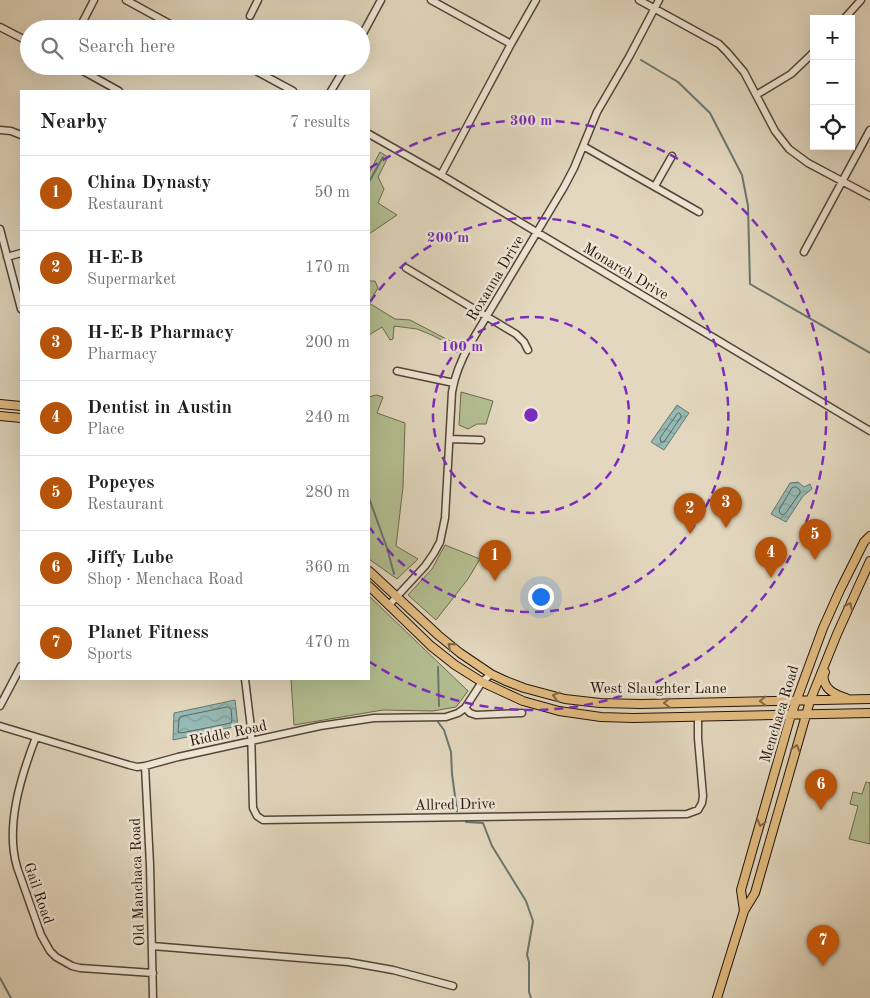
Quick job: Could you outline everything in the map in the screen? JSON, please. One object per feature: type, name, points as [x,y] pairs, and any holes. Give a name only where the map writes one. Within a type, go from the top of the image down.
[{"type":"main road","points":[[0,404],[20,406]]},
{"type":"main road","points":[[0,416],[20,418]]},
{"type":"main road","name":"Menchaca Road","points":[[744,911],[742,890],[791,714],[823,628],[864,542],[870,536]]},
{"type":"main road","name":"Menchaca Road","points":[[717,998],[744,911],[755,893],[810,701],[846,612],[870,561]]},
{"type":"main road","name":"West Slaughter Lane","points":[[370,572],[438,635],[491,674],[524,688],[566,699],[600,703],[640,704],[870,699]]},
{"type":"main road","name":"West Slaughter Lane","points":[[370,587],[431,646],[482,682],[524,700],[559,711],[621,718],[870,713]]},
{"type":"main road","points":[[825,665],[824,681],[829,689],[835,694],[850,699]]},
{"type":"main road","points":[[621,718],[632,713],[640,704]]},
{"type":"street","points":[[84,20],[94,0]]},
{"type":"street","points":[[126,0],[163,20]]},
{"type":"street","points":[[250,16],[258,0]]},
{"type":"street","points":[[370,21],[382,0]]},
{"type":"street","points":[[431,0],[511,44]]},
{"type":"street","points":[[441,175],[536,0]]},
{"type":"street","points":[[639,0],[719,44],[744,72],[775,131],[789,149],[808,163],[870,196]]},
{"type":"street","name":"Roxanna Drive","points":[[389,605],[425,566],[440,542],[445,518],[452,392],[458,368],[464,354],[567,180],[597,112],[659,0]]},
{"type":"street","points":[[848,15],[861,0]]},
{"type":"street","points":[[0,27],[20,37]]},
{"type":"street","points":[[756,95],[791,74],[810,56]]},
{"type":"street","points":[[90,75],[117,90]]},
{"type":"street","points":[[264,75],[291,90]]},
{"type":"street","points":[[332,90],[341,75]]},
{"type":"street","points":[[0,130],[20,135]]},
{"type":"street","points":[[804,252],[870,130]]},
{"type":"street","name":"Monarch Drive","points":[[370,135],[870,431]]},
{"type":"street","points":[[583,146],[699,212]]},
{"type":"street","points":[[655,186],[672,156]]},
{"type":"street","points":[[0,229],[20,305]]},
{"type":"street","points":[[7,256],[20,253]]},
{"type":"street","points":[[406,268],[516,334],[524,342],[528,350]]},
{"type":"street","points":[[397,371],[454,382]]},
{"type":"street","points":[[450,439],[481,440]]},
{"type":"street","points":[[0,706],[20,668]]},
{"type":"street","points":[[491,674],[482,682],[465,708],[470,714],[476,715],[522,713]]},
{"type":"street","name":"Allred Drive","points":[[245,680],[251,728],[253,808],[257,816],[263,820],[687,814],[698,810],[703,796],[698,717]]},
{"type":"street","name":"Riddle Road","points":[[0,726],[137,767],[320,726],[374,718],[446,717],[458,713],[465,708]]},
{"type":"street","name":"Gail Road","points":[[36,737],[21,782],[12,837],[17,867],[40,935],[56,957],[72,966],[152,973]]},
{"type":"street","name":"Old Manchaca Road","points":[[145,766],[150,865],[153,998]]},
{"type":"street","points":[[152,946],[348,962],[393,970],[453,986]]},
{"type":"green space","points":[[380,152],[388,157],[378,177],[384,189],[378,203],[397,215],[370,233],[370,171]]},
{"type":"green space","points":[[370,281],[375,281],[378,288],[370,301]]},
{"type":"green space","points":[[370,304],[395,319],[410,320],[454,343],[452,346],[417,329],[394,326],[393,339],[390,340],[382,327],[370,334]]},
{"type":"green space","points":[[461,392],[493,401],[486,424],[477,424],[468,429],[459,425]]},
{"type":"green space","points":[[376,395],[383,397],[377,413],[405,423],[403,487],[396,546],[418,559],[397,579],[370,560],[370,397]]},
{"type":"green space","points":[[445,545],[480,559],[468,579],[436,620],[408,595],[432,569]]},
{"type":"green space","points":[[370,597],[468,691],[456,707],[433,711],[383,710],[294,725],[291,680],[370,680]]},
{"type":"green space","points":[[866,782],[870,783],[870,844],[849,839],[858,806],[850,804],[853,792],[862,794]]},
{"type":"water","points":[[677,405],[689,413],[664,450],[651,442]]},
{"type":"water","points":[[798,482],[804,487],[810,484],[812,489],[803,496],[786,522],[771,514],[790,483]]},
{"type":"water","points":[[235,700],[238,726],[173,740],[174,713]]},
{"type":"waterway","points":[[641,60],[678,82],[710,113],[742,175],[748,206],[750,284],[870,353]]},
{"type":"waterway","points":[[370,180],[383,157]]},
{"type":"waterway","points":[[370,501],[394,574]]},
{"type":"waterway","points":[[438,667],[439,706]]},
{"type":"waterway","points":[[438,722],[444,730],[451,752],[457,811]]},
{"type":"waterway","points":[[466,822],[483,823],[492,846],[526,901],[533,921],[527,955],[531,998]]},
{"type":"waterway","points":[[0,978],[11,998]]},
{"type":"place","name":"H-E-B Pharmacy","points":[[726,528]]},
{"type":"place","name":"H-E-B","points":[[690,534]]},
{"type":"place","name":"Popeyes","points":[[815,560]]},
{"type":"place","name":"Dentist in Austin","points":[[771,578]]},
{"type":"place","name":"China Dynasty","points":[[495,581]]},
{"type":"place","name":"Jiffy Lube","points":[[821,810]]},
{"type":"place","name":"Planet Fitness","points":[[823,966]]}]
